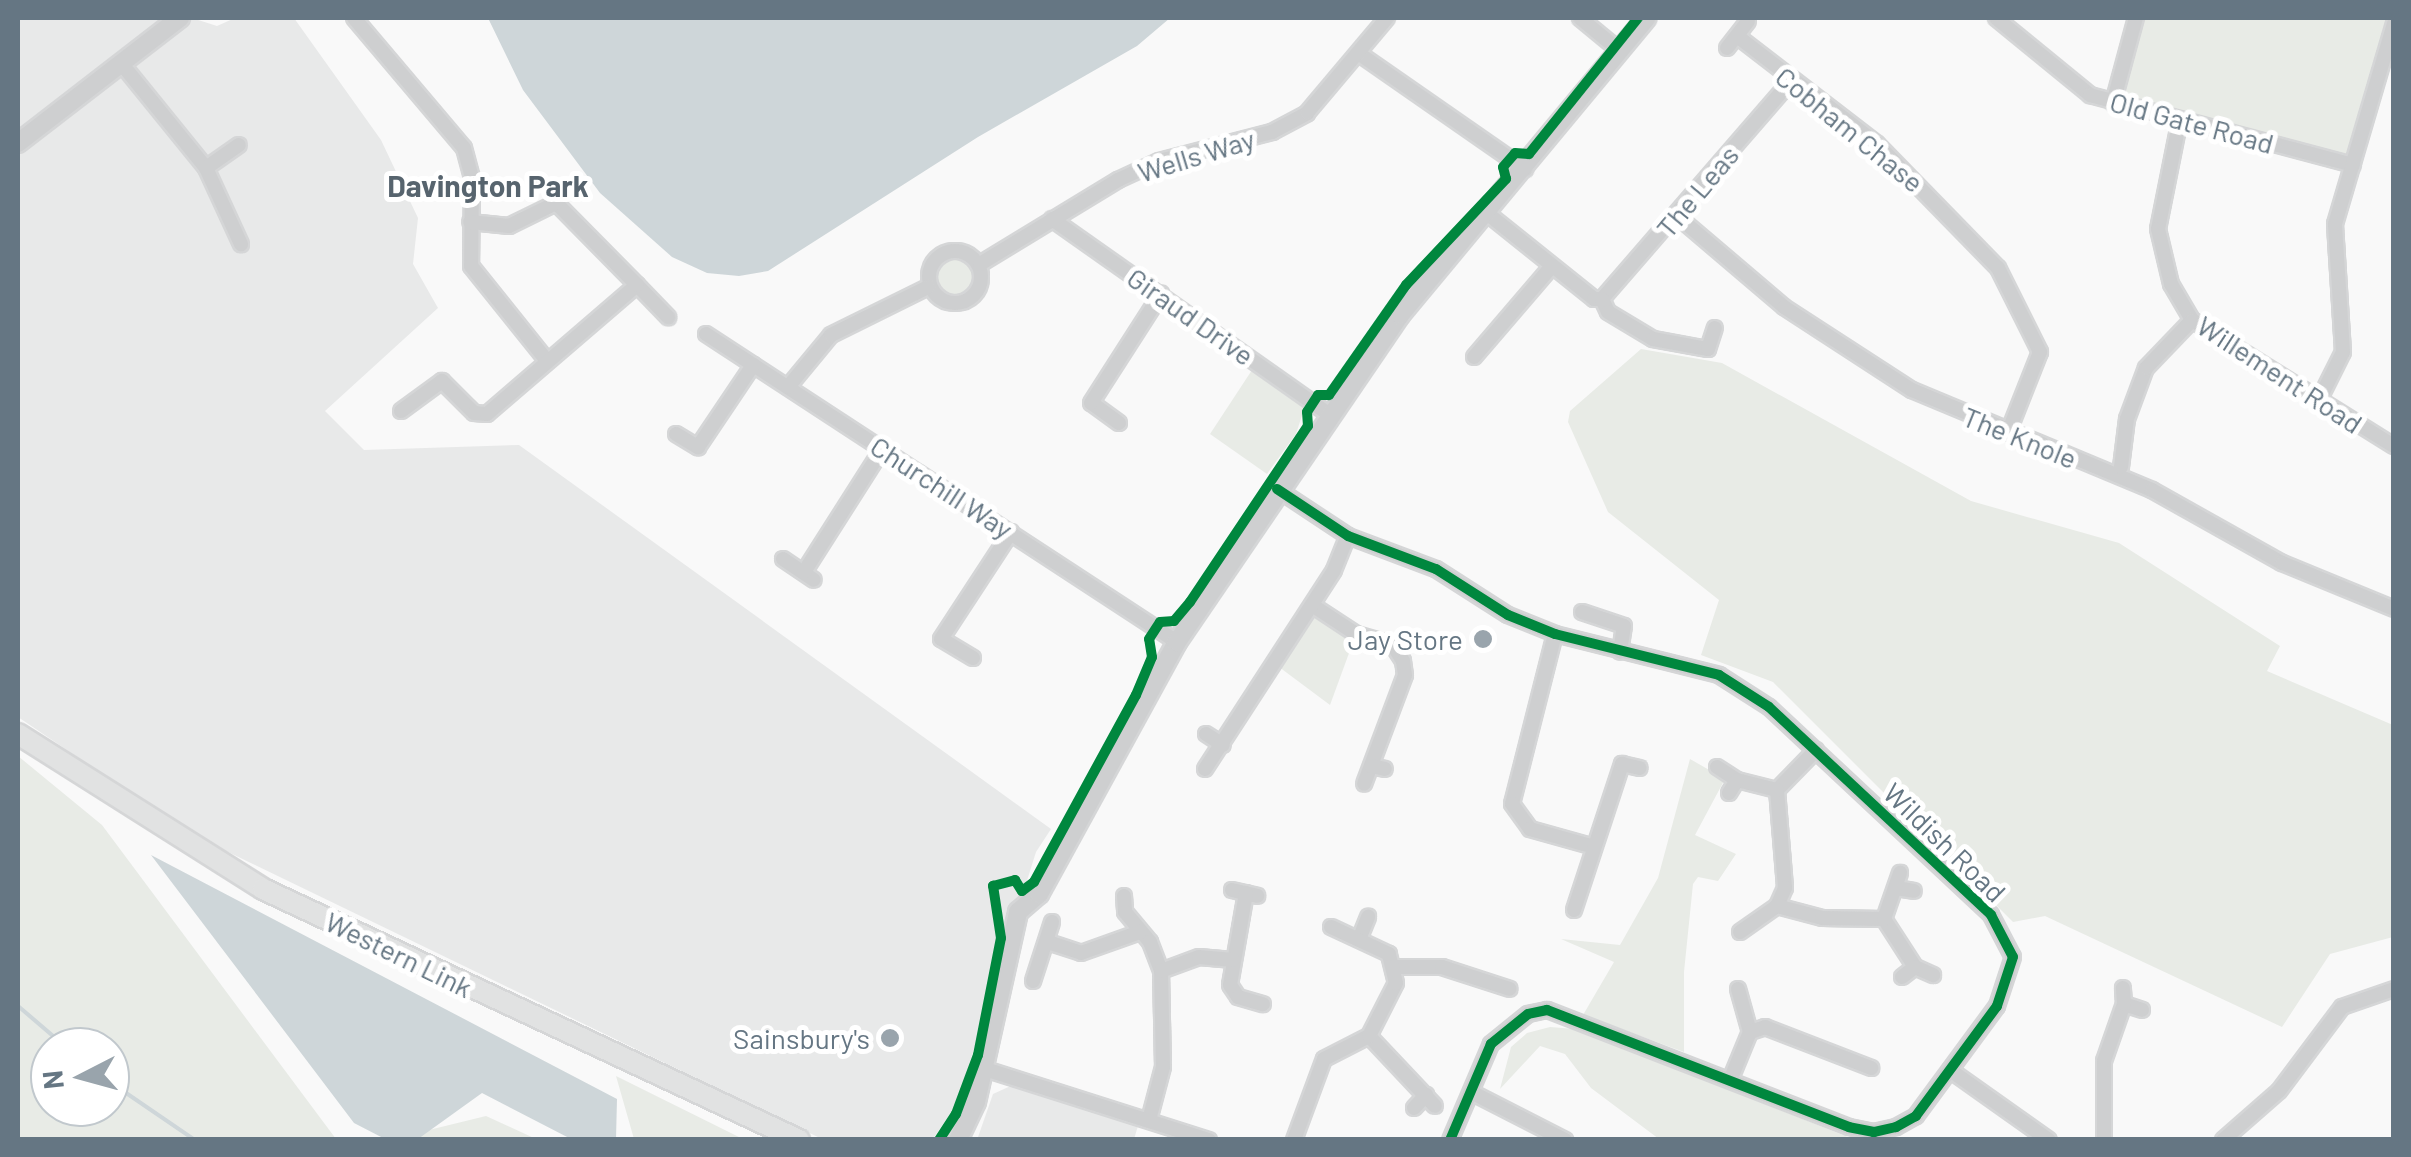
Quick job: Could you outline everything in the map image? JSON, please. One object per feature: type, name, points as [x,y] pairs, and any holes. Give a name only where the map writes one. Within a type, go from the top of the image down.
[{"type":"main road","name":"Western Link","points":[[18,734],[263,888],[799,1140]]},
{"type":"street","points":[[354,18],[464,148],[472,177],[471,266],[547,360]]},
{"type":"street","name":"Wells Way","points":[[928,287],[944,304],[965,301],[979,281],[980,264],[1052,219],[1159,161],[1272,132],[1306,112],[1361,55],[1387,18]]},
{"type":"street","points":[[1580,18],[1620,51]]},
{"type":"street","points":[[958,1140],[984,1070],[1018,912],[1039,894],[1176,642],[1277,488],[1400,315],[1488,214],[1647,18]]},
{"type":"street","name":"Old Gate Road","points":[[1996,18],[2067,80],[2113,103],[2354,165]]},
{"type":"street","points":[[2113,103],[2136,18]]},
{"type":"street","points":[[18,143],[170,20]]},
{"type":"street","name":"Cobham Chase","points":[[1748,21],[1732,42],[1878,144],[1998,268],[2040,352],[2008,433]]},
{"type":"street","points":[[2318,402],[2343,352],[2335,224],[2394,24]]},
{"type":"street","points":[[1361,55],[1525,169]]},
{"type":"street","points":[[121,63],[206,168],[242,244]]},
{"type":"street","name":"The Leas","points":[[1602,299],[1791,82]]},
{"type":"street","name":"Willement Road","points":[[2180,119],[2158,229],[2171,284],[2192,320],[2394,446]]},
{"type":"street","points":[[206,168],[239,145]]},
{"type":"street","points":[[470,222],[509,226],[556,203],[668,318]]},
{"type":"street","points":[[1488,214],[1594,299],[1602,299],[1608,312],[1653,339],[1708,349],[1715,328]]},
{"type":"street","name":"The Knole","points":[[1676,216],[1733,268],[1837,345],[1912,390],[2152,490],[2282,564],[2394,609]]},
{"type":"street","name":"Giraud Drive","points":[[1052,219],[1330,415]]},
{"type":"street","points":[[788,387],[831,335],[928,287],[951,249],[968,251],[980,264]]},
{"type":"street","points":[[1474,357],[1552,266]]},
{"type":"street","points":[[401,412],[442,381],[474,413],[487,414],[637,285]]},
{"type":"street","points":[[1119,422],[1091,403],[1161,294]]},
{"type":"street","points":[[2122,467],[2127,420],[2146,368],[2192,320]]},
{"type":"street","name":"Churchill Way","points":[[706,334],[1176,642]]},
{"type":"street","points":[[676,434],[698,446],[754,365]]},
{"type":"street","points":[[783,558],[809,576],[882,448]]},
{"type":"street","name":"Wildish Road","points":[[1277,488],[1348,536],[1436,569],[1478,602],[1555,634],[1719,675],[1769,707],[2006,936],[2010,980],[1950,1070],[1916,1116],[1874,1132],[1547,1010],[1528,1014],[1491,1044],[1450,1140]]},
{"type":"street","points":[[973,658],[941,638],[1010,532]]},
{"type":"street","points":[[1205,770],[1312,605],[1348,536]]},
{"type":"street","points":[[1312,605],[1356,634],[1392,644],[1404,661],[1405,675],[1378,768],[1364,784]]},
{"type":"street","points":[[1582,612],[1624,626],[1620,652]]},
{"type":"street","points":[[1555,634],[1512,804],[1530,829],[1594,848]]},
{"type":"street","points":[[1206,734],[1223,745]]},
{"type":"street","points":[[1740,932],[1777,906],[1786,888],[1777,790],[1816,750]]},
{"type":"street","points":[[1574,910],[1622,764],[1640,768]]},
{"type":"street","points":[[1716,767],[1733,786],[1777,790]]},
{"type":"street","points":[[1884,919],[1900,873]]},
{"type":"street","points":[[1896,888],[1914,891]]},
{"type":"street","points":[[1245,893],[1230,985],[1238,997],[1263,1004]]},
{"type":"street","points":[[1124,896],[1125,912],[1161,971],[1163,1066],[1149,1120]]},
{"type":"street","points":[[1777,906],[1822,918],[1884,919]]},
{"type":"street","points":[[1360,936],[1368,917]]},
{"type":"street","points":[[1884,919],[1915,967],[1934,975]]},
{"type":"street","points":[[1033,981],[1052,922]]},
{"type":"street","points":[[1331,927],[1360,936],[1396,967],[1442,966],[1483,984],[1510,989]]},
{"type":"street","points":[[1048,942],[1081,953],[1140,932]]},
{"type":"street","points":[[1161,971],[1200,957],[1233,960]]},
{"type":"street","points":[[1294,1140],[1324,1059],[1369,1036],[1391,1001],[1396,967]]},
{"type":"street","points":[[1902,977],[1915,967]]},
{"type":"street","points":[[2104,1140],[2107,1040],[2124,1004],[2123,988]]},
{"type":"street","points":[[1730,1078],[1750,1032],[1738,989]]},
{"type":"street","points":[[2223,1140],[2280,1091],[2342,1006],[2394,989]]},
{"type":"street","points":[[2124,1004],[2142,1010]]},
{"type":"street","points":[[1750,1032],[1778,1028],[1871,1068]]},
{"type":"street","points":[[1369,1036],[1430,1100],[1414,1108]]},
{"type":"street","points":[[1843,1058],[1853,1044]]},
{"type":"street","points":[[984,1070],[1208,1140]]},
{"type":"street","points":[[1950,1070],[2049,1140]]},
{"type":"street","points":[[1471,1092],[1559,1138]]},
{"type":"shaded area","points":[[18,18],[192,18],[217,26],[235,18],[294,18],[381,140],[418,218],[413,264],[438,308],[325,411],[364,450],[519,445],[1051,829],[1036,852],[957,1103],[933,1139],[822,1139],[193,835],[18,717]]},
{"type":"shaded area","points":[[488,18],[1170,18],[1137,46],[978,137],[768,271],[739,276],[707,273],[672,257],[600,193],[523,90]]},
{"type":"shaded area","points":[[2136,18],[2393,18],[2353,165],[2113,103]]},
{"type":"shaded area","points":[[956,259],[970,264],[975,278],[970,292],[956,297],[942,292],[937,278],[942,264]]},
{"type":"shaded area","points":[[1641,349],[1722,363],[1971,501],[2119,543],[2280,646],[2267,671],[2393,725],[2393,937],[2330,954],[2282,1027],[2045,916],[2013,922],[1773,682],[1701,655],[1719,600],[1608,512],[1568,422],[1570,411]]},
{"type":"shaded area","points":[[1252,370],[1305,406],[1296,434],[1267,474],[1210,434]]},
{"type":"shaded area","points":[[1312,605],[1356,634],[1330,705],[1271,661]]},
{"type":"shaded area","points":[[18,756],[102,825],[336,1139],[18,1139]]},
{"type":"shaded area","points":[[1690,759],[1725,779],[1695,835],[1736,854],[1718,881],[1698,877],[1693,884],[1684,972],[1684,1052],[1583,1015],[1614,962],[1561,939],[1620,945],[1658,878]]},
{"type":"shaded area","points":[[151,855],[617,1099],[616,1139],[571,1139],[482,1093],[418,1139],[385,1139],[354,1123]]},
{"type":"shaded area","points":[[1550,1027],[1575,1029],[1853,1139],[1659,1139],[1591,1088],[1565,1054],[1540,1046],[1500,1089],[1511,1047],[1527,1033]]},
{"type":"shaded area","points":[[616,1076],[743,1139],[634,1139]]},
{"type":"shaded area","points":[[1015,1084],[1138,1126],[1134,1139],[977,1140],[993,1094]]},
{"type":"shaded area","points":[[486,1116],[536,1139],[388,1140]]},
{"type":"waterway","points":[[18,1006],[43,1027]]},
{"type":"waterway","points":[[130,1096],[195,1140]]},
{"type":"cycle path","points":[[939,1140],[956,1114],[978,1055],[1001,938],[993,886],[1015,880],[1022,891],[1034,882],[1136,695],[1152,657],[1149,639],[1160,622],[1174,621],[1190,602],[1308,426],[1307,412],[1318,395],[1329,395],[1406,285],[1506,179],[1503,167],[1515,153],[1529,154],[1638,18]]},
{"type":"cycle path","points":[[1277,489],[1348,536],[1436,569],[1508,615],[1555,634],[1719,675],[1769,707],[1991,915],[2013,957],[1997,1006],[1916,1116],[1896,1127],[1874,1132],[1849,1127],[1547,1010],[1528,1014],[1491,1044],[1450,1140]]},
{"type":"place","name":"Jay Store","points":[[1483,639]]},
{"type":"place","name":"Sainsbury's","points":[[890,1038]]},
{"type":"district","name":"Davington Park","points":[[488,185]]}]
